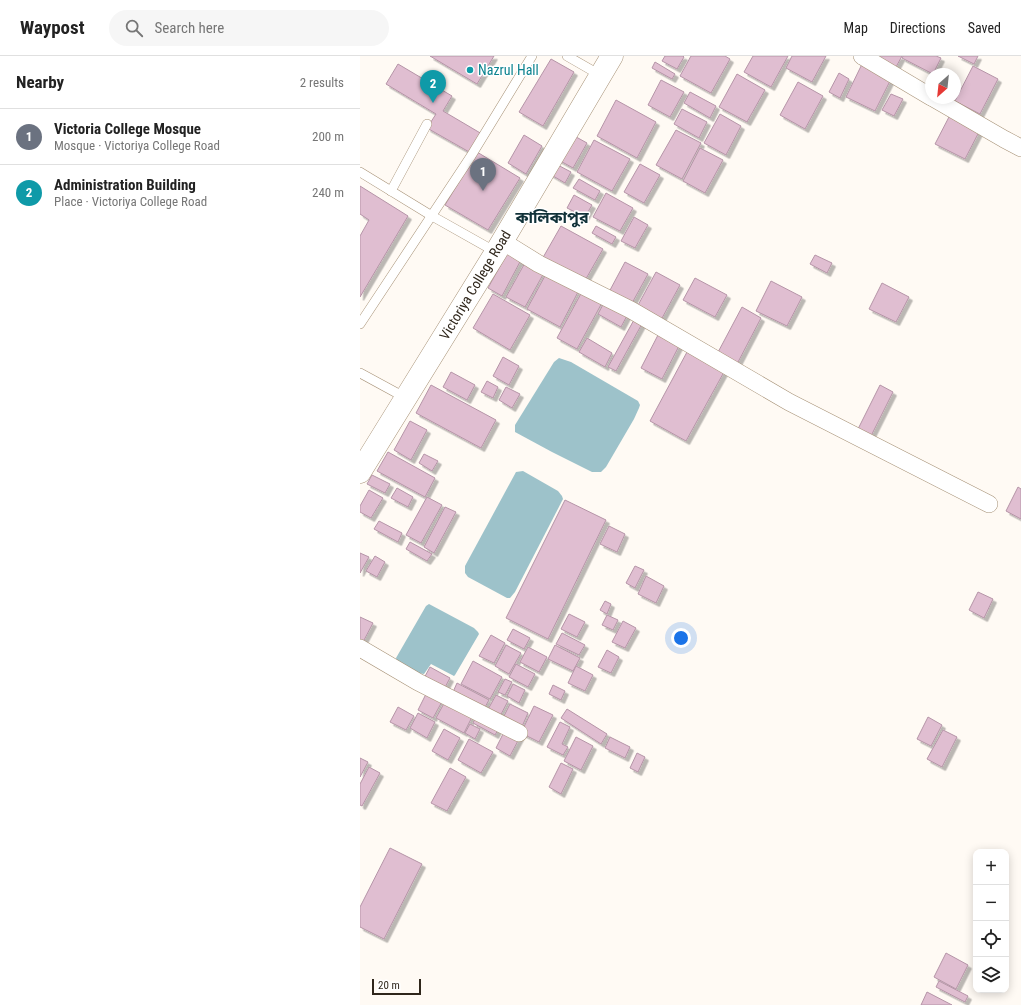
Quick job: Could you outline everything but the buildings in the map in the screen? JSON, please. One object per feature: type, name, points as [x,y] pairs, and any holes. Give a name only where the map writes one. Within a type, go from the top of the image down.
[{"type":"street","name":"Victoriya College Road","points":[[360,472],[499,246],[612,56]]},
{"type":"street","points":[[862,56],[925,94]]},
{"type":"street","points":[[943,104],[1021,148]]},
{"type":"street","points":[[499,246],[540,264],[630,310],[789,402],[989,504]]},
{"type":"street","points":[[360,648],[418,682],[519,733]]},
{"type":"lane","points":[[360,324],[471,156],[532,56]]},
{"type":"lane","points":[[567,56],[600,75]]},
{"type":"lane","points":[[391,191],[426,124]]},
{"type":"lane","points":[[360,172],[432,216],[499,246]]},
{"type":"lane","points":[[360,373],[406,398]]},
{"type":"water","points":[[559,358],[571,362],[638,401],[640,405],[634,419],[606,467],[601,472],[592,472],[515,432],[515,425],[554,362]]},
{"type":"water","points":[[523,471],[558,491],[563,499],[515,592],[510,598],[507,598],[468,577],[465,573],[465,566],[516,472]]},
{"type":"water","points":[[429,604],[474,628],[479,634],[454,676],[431,664],[424,674],[418,673],[397,662],[396,658],[426,606]]},
{"type":"place","name":"Nazrul Hall","points":[[470,70]]},
{"type":"place","name":"Administration Building","points":[[433,103]]},
{"type":"place","name":"Victoria College Mosque","points":[[483,191]]},
{"type":"district","name":"কালিকাপুর","points":[[552,217]]}]
